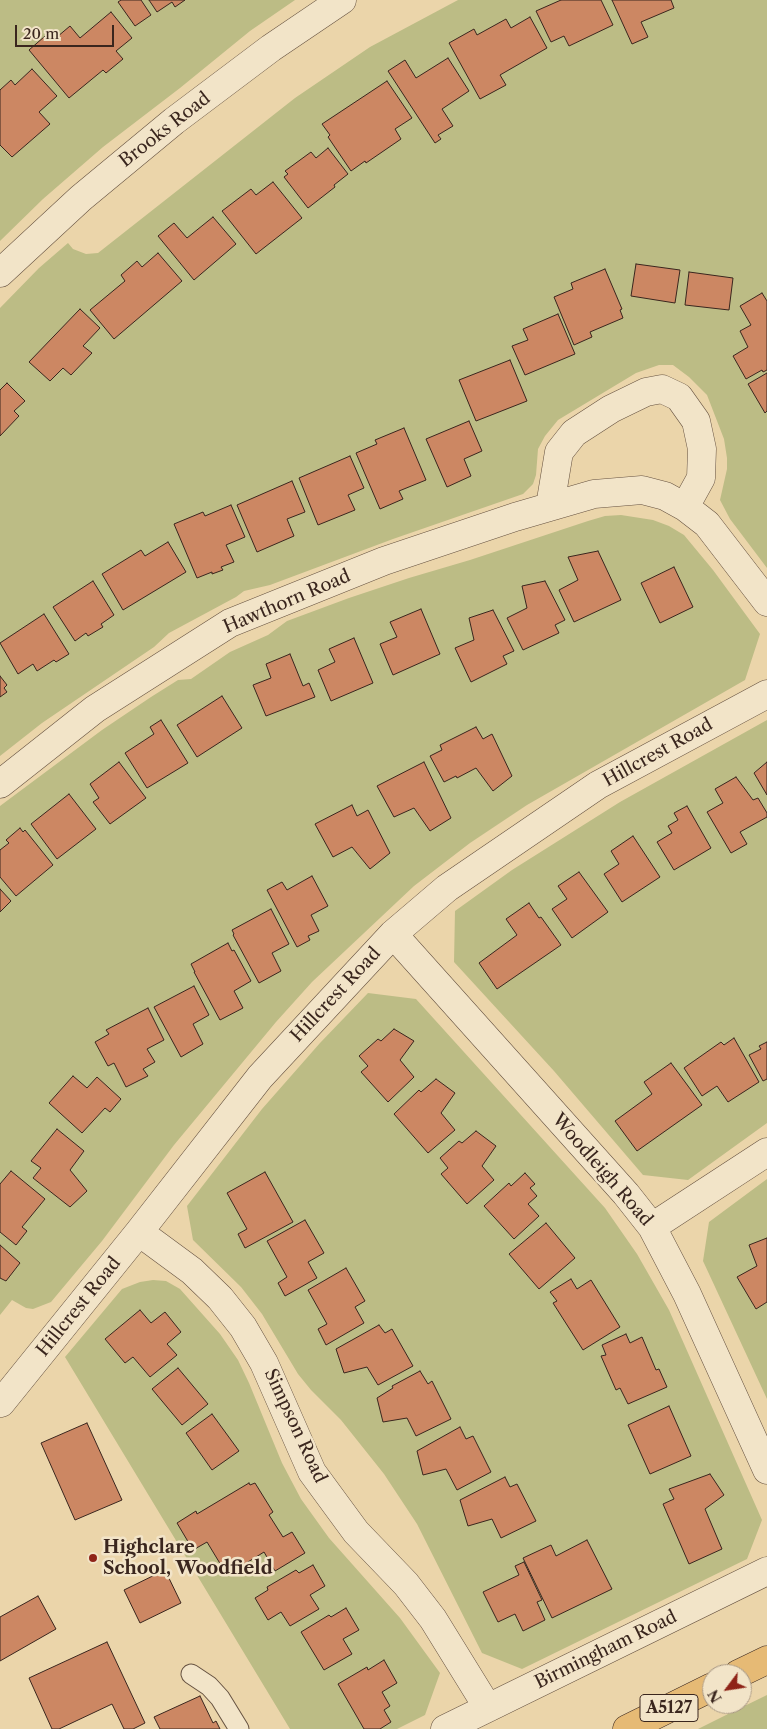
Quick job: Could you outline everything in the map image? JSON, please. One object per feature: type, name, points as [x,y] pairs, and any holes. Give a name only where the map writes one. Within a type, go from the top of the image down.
[{"type":"main road","points":[[752,1667],[767,1660]]},
{"type":"main road","name":"A5127","points":[[626,1729],[702,1692]]},
{"type":"street","name":"Brooks Road","points":[[0,273],[81,198],[174,121],[271,48],[342,0]]},
{"type":"street","points":[[550,506],[560,452],[574,433],[610,409],[646,392],[662,389],[678,396],[696,420],[702,449],[701,478],[685,507]]},
{"type":"street","name":"Hawthorn Road","points":[[0,784],[95,709],[230,623],[384,562],[550,506],[594,494],[642,490],[666,496],[685,507],[707,524],[767,602]]},
{"type":"street","name":"Hillcrest Road","points":[[1,1403],[139,1232],[260,1077],[393,934],[447,888],[598,785],[767,694]]},
{"type":"street","name":"Woodleigh Road","points":[[393,934],[626,1194],[652,1227],[687,1294],[767,1470]]},
{"type":"street","points":[[652,1227],[767,1152]]},
{"type":"street","name":"Simpson Road","points":[[139,1232],[192,1271],[220,1298],[243,1327],[264,1362],[312,1472],[356,1532],[406,1584],[433,1619],[488,1708]]},
{"type":"street","name":"Birmingham Road","points":[[445,1729],[767,1571]]},
{"type":"lane","points":[[192,1674],[209,1686],[220,1698],[239,1729]]},
{"type":"green space","points":[[0,0],[295,0],[250,31],[103,147],[43,199],[0,241]]},
{"type":"green space","points":[[458,0],[767,0],[767,568],[730,519],[720,500],[727,469],[727,458],[724,439],[707,395],[689,377],[673,365],[659,365],[636,373],[558,420],[545,436],[538,449],[536,475],[533,484],[523,494],[393,539],[270,585],[244,591],[169,633],[154,647],[42,723],[0,756],[0,308],[39,268],[68,243],[73,249],[86,254],[98,253],[295,98],[370,47]]},
{"type":"green space","points":[[621,515],[653,520],[669,526],[684,535],[713,570],[760,634],[745,680],[527,805],[470,843],[414,886],[312,982],[276,1022],[174,1145],[102,1241],[51,1302],[33,1309],[26,1308],[12,1300],[0,1315],[0,806],[102,730],[151,697],[178,680],[191,679],[230,652],[268,635],[287,621],[409,578],[588,521],[605,516]]},
{"type":"green space","points":[[767,720],[767,1123],[688,1180],[643,1175],[554,1071],[454,962],[455,911],[512,870],[620,802]]},
{"type":"green space","points":[[368,993],[416,999],[605,1208],[637,1254],[669,1310],[762,1520],[747,1559],[522,1669],[482,1653],[417,1524],[384,1474],[341,1420],[298,1374],[262,1314],[241,1287],[193,1240],[187,1206],[262,1109],[320,1043]]},
{"type":"green space","points":[[767,1179],[767,1399],[703,1261],[709,1222]]},
{"type":"green space","points":[[166,1281],[180,1289],[220,1334],[238,1360],[282,1463],[301,1499],[329,1538],[400,1618],[440,1673],[425,1715],[397,1729],[290,1729],[65,1357],[122,1289],[140,1282]]},
{"type":"green space","points":[[767,1695],[767,1729],[698,1729],[728,1714],[752,1714],[752,1702]]},
{"type":"building","points":[[121,0],[141,0],[151,15],[135,26],[118,2]]},
{"type":"building","points":[[149,0],[185,0],[175,7],[172,2],[157,12]]},
{"type":"building","points":[[561,0],[601,0],[613,25],[569,46],[564,36],[551,42],[536,11]]},
{"type":"building","points":[[612,0],[671,0],[674,8],[641,22],[648,37],[632,44]]},
{"type":"building","points":[[111,12],[132,38],[116,51],[123,59],[106,73],[103,70],[69,98],[29,50],[52,30],[57,37],[70,26],[80,38]]},
{"type":"building","points":[[530,17],[547,48],[500,75],[506,85],[480,99],[449,43],[474,29],[477,35],[506,19],[511,28]]},
{"type":"building","points":[[448,58],[469,91],[442,109],[453,126],[438,135],[441,139],[435,143],[388,71],[405,60],[416,78]]},
{"type":"building","points":[[32,69],[57,96],[39,112],[50,124],[12,157],[0,145],[0,90],[11,80],[15,85]]},
{"type":"building","points":[[387,81],[412,118],[395,129],[401,139],[351,171],[328,137],[330,135],[322,124]]},
{"type":"building","points":[[328,148],[348,174],[308,208],[284,177],[288,174],[285,171],[311,152],[316,158]]},
{"type":"building","points":[[273,182],[302,218],[256,254],[222,211],[251,189],[256,195]]},
{"type":"building","points":[[213,217],[236,244],[194,280],[158,236],[174,223],[187,238]]},
{"type":"building","points":[[158,253],[182,281],[114,339],[90,310],[125,281],[121,275],[137,261],[142,267]]},
{"type":"building","points":[[636,264],[680,270],[675,303],[631,296]]},
{"type":"building","points":[[605,269],[622,309],[620,310],[623,318],[590,332],[592,337],[574,345],[554,297],[573,289],[571,283]]},
{"type":"building","points":[[689,272],[733,278],[729,310],[685,305]]},
{"type":"building","points":[[762,293],[767,301],[767,370],[763,372],[762,370],[746,379],[733,356],[748,347],[740,331],[751,325],[740,306]]},
{"type":"building","points":[[80,309],[100,328],[83,346],[92,353],[71,375],[63,368],[50,381],[29,362]]},
{"type":"building","points":[[558,314],[575,354],[525,375],[512,346],[528,340],[523,329]]},
{"type":"building","points":[[510,360],[527,401],[476,421],[459,380]]},
{"type":"building","points":[[767,373],[767,411],[765,413],[748,384]]},
{"type":"building","points":[[7,383],[25,401],[14,411],[19,416],[0,436],[0,390]]},
{"type":"building","points":[[469,421],[482,451],[464,459],[471,476],[447,487],[426,439]]},
{"type":"building","points":[[404,428],[426,480],[399,491],[403,499],[380,509],[356,453],[377,444],[375,440]]},
{"type":"building","points":[[350,456],[364,488],[348,495],[355,510],[318,525],[299,478]]},
{"type":"building","points":[[292,481],[305,512],[287,519],[294,536],[257,552],[237,505]]},
{"type":"building","points":[[231,505],[245,537],[226,545],[234,562],[221,567],[223,570],[197,578],[174,524],[203,512],[205,516]]},
{"type":"building","points":[[168,542],[186,572],[123,610],[102,574],[141,550],[145,556]]},
{"type":"building","points":[[598,551],[621,600],[574,622],[559,590],[578,580],[568,557]]},
{"type":"building","points":[[674,567],[693,607],[660,623],[641,583]]},
{"type":"building","points":[[93,581],[114,615],[101,624],[103,627],[88,636],[86,633],[75,641],[53,607]]},
{"type":"building","points":[[545,581],[565,620],[555,625],[559,633],[523,650],[507,618],[527,608],[522,586]]},
{"type":"building","points":[[421,609],[440,654],[393,675],[380,644],[397,637],[390,622]]},
{"type":"building","points":[[493,610],[514,651],[503,656],[507,664],[471,682],[455,648],[474,640],[469,618]]},
{"type":"building","points":[[44,614],[69,654],[56,662],[54,660],[37,671],[33,664],[18,674],[0,643]]},
{"type":"building","points":[[354,638],[373,683],[331,701],[318,670],[335,662],[329,649]]},
{"type":"building","points":[[290,654],[303,686],[309,683],[315,697],[266,716],[253,685],[271,678],[266,664]]},
{"type":"building","points":[[0,676],[7,685],[4,688],[7,692],[0,697]]},
{"type":"building","points":[[222,696],[242,728],[197,757],[177,725]]},
{"type":"building","points":[[161,720],[188,763],[147,788],[125,753],[154,734],[150,727]]},
{"type":"building","points":[[476,727],[483,739],[492,734],[512,776],[493,791],[476,768],[457,778],[456,776],[444,782],[430,756],[442,750],[440,745]]},
{"type":"building","points":[[119,762],[146,798],[110,824],[93,802],[99,798],[90,784]]},
{"type":"building","points":[[424,762],[451,818],[430,831],[414,808],[394,817],[377,786]]},
{"type":"building","points":[[767,762],[767,795],[754,773]]},
{"type":"building","points":[[736,777],[753,800],[758,798],[767,813],[767,817],[740,832],[747,844],[731,853],[707,812],[723,803],[715,789]]},
{"type":"building","points":[[69,794],[96,829],[57,859],[31,824]]},
{"type":"building","points":[[352,805],[357,816],[368,810],[390,853],[370,869],[352,847],[333,857],[315,824]]},
{"type":"building","points":[[687,806],[711,848],[674,870],[657,842],[672,833],[668,826],[678,820],[674,813]]},
{"type":"building","points":[[20,828],[23,832],[25,830],[53,865],[16,896],[0,877],[0,850],[9,843],[6,840]]},
{"type":"building","points":[[633,836],[660,877],[622,902],[604,874],[619,864],[611,851]]},
{"type":"building","points":[[579,872],[608,912],[572,938],[552,909],[567,899],[558,886]]},
{"type":"building","points":[[312,876],[328,906],[311,915],[319,931],[308,936],[310,940],[297,947],[267,890],[282,882],[287,890]]},
{"type":"building","points":[[0,889],[11,901],[0,912]]},
{"type":"building","points":[[529,903],[561,945],[497,989],[479,963],[517,935],[506,919]]},
{"type":"building","points":[[271,909],[289,944],[272,953],[281,971],[259,983],[232,930]]},
{"type":"building","points":[[228,943],[232,951],[234,950],[251,981],[234,991],[243,1008],[220,1020],[191,964]]},
{"type":"building","points":[[194,986],[209,1015],[193,1024],[203,1044],[181,1057],[154,1007]]},
{"type":"building","points":[[148,1008],[164,1040],[147,1049],[155,1062],[143,1069],[148,1076],[126,1087],[114,1063],[108,1066],[95,1042],[109,1034],[106,1030]]},
{"type":"building","points":[[394,1029],[414,1041],[400,1060],[414,1077],[388,1102],[361,1072],[368,1066],[359,1056],[378,1039],[381,1041]]},
{"type":"building","points":[[734,1038],[759,1082],[728,1102],[717,1086],[702,1096],[684,1068],[721,1042],[724,1045]]},
{"type":"building","points":[[767,1042],[767,1079],[763,1081],[749,1055],[761,1049],[759,1046]]},
{"type":"building","points":[[671,1063],[702,1105],[637,1151],[615,1121],[652,1094],[644,1082]]},
{"type":"building","points":[[73,1076],[87,1088],[97,1077],[121,1099],[110,1112],[105,1108],[82,1133],[49,1103]]},
{"type":"building","points":[[436,1079],[455,1093],[441,1113],[455,1130],[428,1153],[394,1114],[419,1090],[421,1092]]},
{"type":"building","points":[[57,1129],[84,1151],[70,1170],[87,1191],[70,1207],[33,1178],[41,1168],[31,1161]]},
{"type":"building","points":[[476,1131],[496,1146],[482,1166],[494,1180],[467,1204],[441,1174],[448,1168],[440,1158],[459,1141],[462,1143]]},
{"type":"building","points":[[11,1171],[45,1199],[22,1227],[27,1231],[16,1245],[0,1232],[0,1184]]},
{"type":"building","points":[[265,1172],[293,1222],[245,1248],[238,1234],[247,1229],[227,1193]]},
{"type":"building","points":[[525,1173],[535,1184],[530,1188],[537,1196],[528,1204],[539,1216],[514,1239],[484,1206],[509,1183],[511,1186]]},
{"type":"building","points":[[305,1220],[324,1253],[308,1262],[317,1278],[285,1296],[278,1283],[287,1277],[267,1241]]},
{"type":"building","points":[[546,1223],[575,1258],[539,1289],[509,1254]]},
{"type":"building","points":[[767,1238],[767,1302],[756,1309],[737,1277],[757,1266],[749,1245]]},
{"type":"building","points":[[0,1245],[20,1263],[6,1281],[0,1278]]},
{"type":"building","points":[[346,1268],[365,1301],[355,1307],[364,1323],[326,1345],[318,1329],[327,1324],[308,1290]]},
{"type":"building","points":[[571,1279],[577,1289],[591,1280],[620,1327],[583,1350],[553,1303],[557,1301],[550,1292]]},
{"type":"building","points":[[140,1310],[151,1323],[165,1312],[181,1332],[167,1344],[177,1355],[150,1377],[133,1357],[125,1363],[105,1339]]},
{"type":"building","points":[[379,1325],[385,1333],[392,1329],[413,1366],[378,1385],[367,1367],[344,1373],[336,1349]]},
{"type":"building","points":[[626,1334],[630,1343],[642,1337],[656,1370],[659,1369],[667,1387],[628,1404],[620,1388],[616,1390],[601,1356],[606,1355],[602,1345]]},
{"type":"building","points":[[178,1368],[208,1404],[182,1425],[152,1389]]},
{"type":"building","points":[[420,1371],[428,1384],[432,1381],[451,1419],[416,1436],[407,1418],[383,1422],[377,1398],[393,1388],[392,1386]]},
{"type":"building","points":[[669,1406],[691,1456],[650,1474],[628,1425]]},
{"type":"building","points":[[212,1414],[239,1451],[212,1470],[186,1433]]},
{"type":"building","points":[[87,1423],[122,1500],[75,1520],[41,1443]]},
{"type":"building","points":[[460,1427],[466,1439],[473,1436],[491,1472],[457,1490],[446,1469],[423,1475],[417,1451]]},
{"type":"building","points":[[710,1474],[724,1495],[705,1509],[722,1549],[689,1564],[663,1504],[674,1499],[669,1489]]},
{"type":"building","points":[[505,1477],[510,1487],[517,1484],[536,1521],[501,1538],[492,1519],[468,1526],[460,1500]]},
{"type":"building","points":[[249,1483],[250,1485],[255,1483],[273,1512],[269,1515],[283,1537],[292,1532],[305,1553],[275,1571],[264,1552],[227,1575],[207,1542],[193,1550],[177,1523],[196,1511],[197,1514]]},
{"type":"building","points":[[587,1540],[612,1589],[552,1618],[523,1558],[551,1545],[556,1556]]},
{"type":"building","points":[[524,1562],[542,1600],[537,1602],[545,1620],[523,1631],[515,1614],[498,1622],[483,1592],[519,1575],[515,1566]]},
{"type":"building","points":[[313,1565],[325,1586],[310,1595],[319,1609],[290,1626],[281,1612],[268,1620],[255,1598],[268,1590],[267,1587],[296,1570],[299,1573]]},
{"type":"building","points":[[165,1570],[181,1603],[140,1623],[124,1590]]},
{"type":"building","points":[[38,1596],[56,1629],[0,1661],[0,1617]]},
{"type":"building","points":[[346,1608],[359,1630],[343,1639],[352,1654],[324,1670],[301,1632],[329,1615],[331,1617]]},
{"type":"building","points":[[107,1642],[145,1723],[133,1729],[124,1729],[112,1704],[59,1729],[52,1729],[29,1678]]},
{"type":"building","points":[[384,1660],[397,1683],[382,1692],[390,1706],[384,1710],[391,1722],[380,1729],[364,1729],[338,1684],[367,1667],[368,1670]]},
{"type":"building","points":[[200,1696],[213,1723],[216,1721],[220,1729],[160,1729],[154,1717]]},
{"type":"place","name":"Highclare School, Woodfield","points":[[93,1558]]}]
